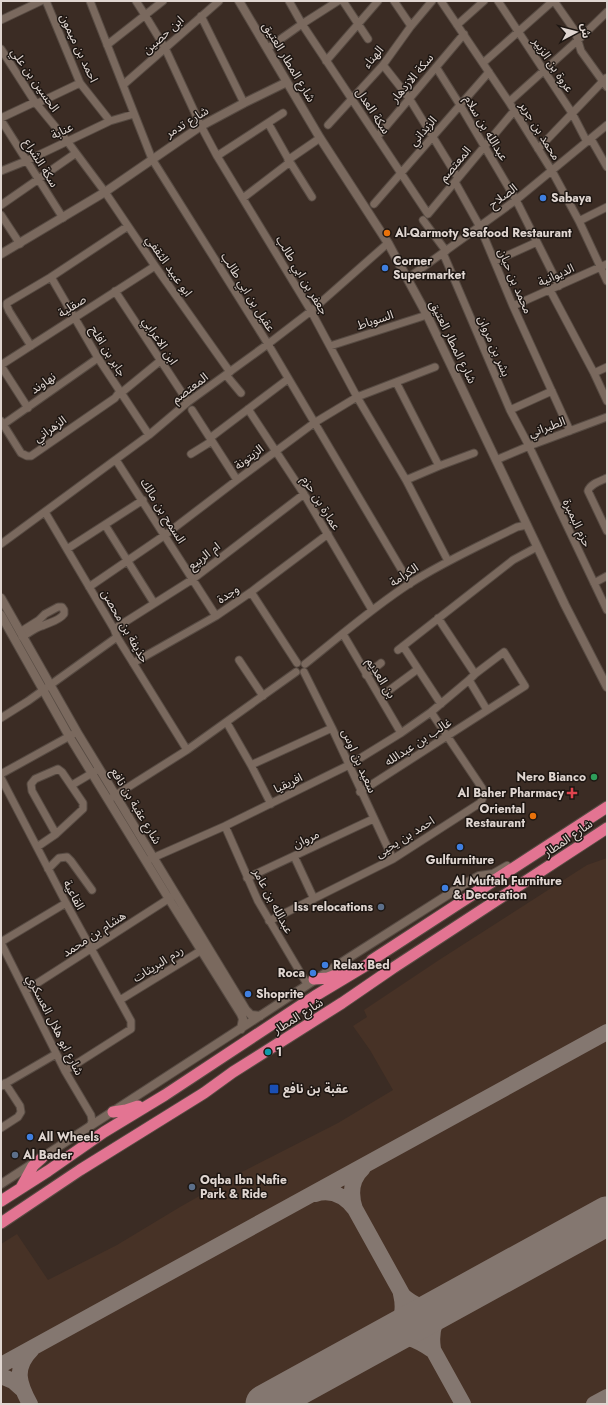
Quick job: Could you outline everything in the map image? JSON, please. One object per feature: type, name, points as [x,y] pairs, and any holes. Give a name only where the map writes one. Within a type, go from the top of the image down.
[{"type":"highway","name":"شارع المطار","points":[[1,1201],[48,1171],[104,1132],[165,1095],[308,1000],[370,963],[372,960],[607,807]]},
{"type":"highway","points":[[541,872],[574,843],[607,820]]},
{"type":"highway","name":"شارع المطار","points":[[1,1223],[80,1170],[204,1093],[233,1072],[342,1003],[607,828]]},
{"type":"highway","points":[[311,982],[333,977],[372,960]]},
{"type":"highway","points":[[113,1112],[131,1109],[165,1095]]},
{"type":"highway","points":[[21,1188],[27,1175],[42,1158]]},
{"type":"street","points":[[1,20],[30,4],[41,1]]},
{"type":"street","name":"احمد بن ميمون","points":[[46,1],[80,82],[110,121]]},
{"type":"street","name":"عقيل بن ابي طالب","points":[[90,1],[152,159],[268,344],[410,584]]},
{"type":"street","name":"جعفر بن ابي طالب","points":[[136,1],[165,48],[201,126],[217,156],[311,311],[357,397],[406,480],[448,561]]},
{"type":"street","points":[[107,45],[163,1]]},
{"type":"street","name":"ابن حصين","points":[[123,85],[219,1]]},
{"type":"street","name":"شارع المطار العتيق","points":[[239,1],[320,138],[388,243],[408,278],[565,605],[607,687]]},
{"type":"street","name":"سكة العدل","points":[[289,1],[326,61],[428,214]]},
{"type":"street","points":[[268,48],[338,1]]},
{"type":"street","points":[[343,1],[368,39]]},
{"type":"street","points":[[326,61],[378,1]]},
{"type":"street","points":[[394,1],[411,26]]},
{"type":"street","name":"الهناء","points":[[328,125],[383,65],[411,26],[432,1]]},
{"type":"street","name":"محمد بن جرير","points":[[441,1],[509,102],[552,171],[604,265],[607,281]]},
{"type":"street","points":[[457,25],[484,1]]},
{"type":"street","name":"عروة بن الزبير","points":[[498,1],[607,167]]},
{"type":"street","points":[[483,64],[553,1],[575,31],[581,51],[606,82],[572,113],[538,149]]},
{"type":"street","points":[[509,102],[607,12]]},
{"type":"street","points":[[201,16],[244,103]]},
{"type":"street","name":"سكة الازدهار","points":[[377,136],[464,34]]},
{"type":"street","name":"الحسين بن علي","points":[[1,49],[35,103],[67,141]]},
{"type":"street","name":"محمد بن حبان","points":[[383,65],[409,98],[433,136],[456,180],[480,227],[513,306],[570,431]]},
{"type":"street","name":"عبدالله بن سلام","points":[[436,67],[516,200],[559,286]]},
{"type":"street","name":"الزبداني","points":[[374,204],[489,72]]},
{"type":"street","points":[[1,119],[80,82]]},
{"type":"street","name":"شارع تدمر","points":[[1,254],[105,192],[201,126],[287,82]]},
{"type":"street","name":"المعتصم","points":[[428,214],[514,111]]},
{"type":"street","points":[[217,156],[283,113]]},
{"type":"street","name":"عنابة","points":[[1,172],[110,121],[134,114]]},
{"type":"street","name":"سكة الشراع","points":[[1,119],[63,218]]},
{"type":"street","points":[[268,123],[289,161],[312,196]]},
{"type":"street","name":"الصلاح","points":[[408,278],[516,200],[607,125]]},
{"type":"street","points":[[243,198],[320,138]]},
{"type":"street","points":[[67,141],[105,192]]},
{"type":"street","points":[[1,205],[76,153]]},
{"type":"street","name":"ابو عبيد الثقفي","points":[[105,192],[241,393]]},
{"type":"street","points":[[579,221],[607,207]]},
{"type":"street","points":[[1,215],[20,244]]},
{"type":"street","points":[[423,220],[444,252]]},
{"type":"street","points":[[31,346],[9,311],[7,306],[9,301],[51,277],[128,226]]},
{"type":"street","points":[[495,261],[538,242]]},
{"type":"street","name":"المعتصم","points":[[1,544],[148,436],[188,402],[311,311],[388,243]]},
{"type":"street","name":"بشر بن مروان","points":[[444,252],[510,410],[529,446]]},
{"type":"street","name":"الديوانية","points":[[513,306],[604,265]]},
{"type":"street","name":"صقلية","points":[[1,366],[155,266]]},
{"type":"street","name":"جابر بن افلح","points":[[51,277],[98,358],[148,436]]},
{"type":"street","points":[[550,290],[594,373],[607,401]]},
{"type":"street","name":"ابن الاعرابي","points":[[115,291],[188,402]]},
{"type":"street","name":"السوباط","points":[[330,346],[427,315]]},
{"type":"street","name":"نهاوند","points":[[2,424],[28,408],[98,358]]},
{"type":"street","points":[[121,392],[160,361]]},
{"type":"street","points":[[1,366],[28,408]]},
{"type":"street","name":"الزيتونة","points":[[89,587],[165,535],[275,451],[314,424],[357,397],[435,367]]},
{"type":"street","points":[[594,373],[607,367]]},
{"type":"street","points":[[191,454],[288,379]]},
{"type":"street","points":[[396,382],[439,466]]},
{"type":"street","points":[[510,410],[552,391]]},
{"type":"street","name":"الزهراني","points":[[2,424],[21,453],[31,456],[115,398],[121,392]]},
{"type":"street","name":"عمارة بن حزم","points":[[248,409],[304,494],[372,610]]},
{"type":"street","points":[[192,410],[237,480]]},
{"type":"street","name":"الطبراني","points":[[496,460],[607,417]]},
{"type":"street","name":"حزم البمبرة","points":[[529,446],[607,610]]},
{"type":"street","points":[[406,480],[474,453]]},
{"type":"street","name":"السمح بن مالك","points":[[116,460],[216,616]]},
{"type":"street","points":[[607,478],[593,484],[588,491],[607,531]]},
{"type":"street","name":"ام الربيع","points":[[114,629],[193,579],[304,494]]},
{"type":"street","points":[[67,549],[143,500]]},
{"type":"street","name":"حذيفة بن محصن","points":[[45,512],[114,629],[117,637],[187,750]]},
{"type":"street","name":"الكرامة","points":[[301,663],[343,634],[372,610],[410,584],[448,561],[517,527],[527,524]]},
{"type":"street","points":[[105,525],[154,603]]},
{"type":"street","name":"وجدة","points":[[133,663],[216,616],[251,592],[328,534]]},
{"type":"street","points":[[441,704],[418,669],[400,648],[513,560],[537,547]]},
{"type":"street","points":[[594,583],[607,576]]},
{"type":"street","points":[[112,797],[227,723],[296,672],[304,672],[306,667],[301,663],[251,592]]},
{"type":"street","name":"شارع عقبة بن نافع","points":[[1,598],[21,634],[47,688]]},
{"type":"street","points":[[58,607],[64,610],[62,617],[50,624],[21,634],[45,614],[58,607]]},
{"type":"street","name":"شارع عقبة بن نافع","points":[[1,615],[47,688],[73,734],[204,948],[246,1010],[251,1015],[260,1016]]},
{"type":"street","points":[[438,618],[475,674]]},
{"type":"street","name":"بن العديم","points":[[343,634],[401,733]]},
{"type":"street","points":[[1,718],[47,688],[117,637]]},
{"type":"street","name":"افريقيا","points":[[150,859],[225,826],[349,765],[401,733],[431,712],[475,674],[504,652]]},
{"type":"street","name":"غالب بن عبدالله","points":[[360,792],[525,686],[504,652]]},
{"type":"street","points":[[239,660],[263,696]]},
{"type":"street","points":[[296,672],[295,665],[301,663]]},
{"type":"street","points":[[366,675],[381,663]]},
{"type":"street","points":[[380,697],[418,669]]},
{"type":"street","name":"سعيد بن اوس","points":[[304,672],[332,728],[360,792],[393,859]]},
{"type":"street","points":[[469,680],[487,710]]},
{"type":"street","points":[[431,712],[447,736]]},
{"type":"street","points":[[227,723],[251,765],[270,804]]},
{"type":"street","points":[[251,765],[332,728]]},
{"type":"street","points":[[1,774],[73,734]]},
{"type":"street","name":"احمد بن يحيى","points":[[269,922],[393,859],[480,803],[482,800],[482,788],[447,736]]},
{"type":"street","points":[[37,847],[56,834],[83,809],[83,803],[72,785],[58,769],[35,779],[31,784],[32,790],[56,834]]},
{"type":"street","points":[[72,785],[96,771]]},
{"type":"street","name":"القاعية","points":[[1,778],[132,1025],[131,1029],[65,1071]]},
{"type":"street","name":"مروان","points":[[247,878],[373,819]]},
{"type":"street","name":"عبدالله بن عامر","points":[[225,826],[247,878],[269,922],[311,982]]},
{"type":"street","points":[[294,856],[314,899]]},
{"type":"street","points":[[48,869],[59,858],[67,857],[92,890]]},
{"type":"street","name":"شارع المطار","points":[[1,1184],[311,982],[479,876],[493,874],[515,863],[521,863]]},
{"type":"street","name":"هشام بن محمد","points":[[25,991],[172,897]]},
{"type":"street","points":[[1,943],[66,903]]},
{"type":"street","name":"شارع ابو هلال العسكري","points":[[1,943],[4,958],[25,991],[56,1054],[91,1116]]},
{"type":"street","name":"شارع عقبة بن نافع","points":[[204,948],[241,1014],[243,1019],[242,1028]]},
{"type":"street","name":"ردم البريثات","points":[[120,1000],[204,948]]},
{"type":"street","points":[[1,1128],[18,1117],[21,1112],[20,1106],[3,1084],[56,1054]]},
{"type":"street","points":[[90,1126],[92,1121],[91,1116],[102,1119]]},
{"type":"shaded area","points":[[607,858],[607,1404],[1,1404],[1,1244],[17,1234],[48,1280],[117,1245],[240,1173],[338,1123],[393,1090],[370,1050],[353,1026],[367,1017],[364,1010],[587,865]]},
{"type":"taxiway","points":[[1,1365],[607,1032]]},
{"type":"taxiway","points":[[315,1194],[327,1192],[332,1193],[347,1200],[355,1209],[352,1192],[356,1177],[363,1168]]},
{"type":"taxiway","points":[[355,1209],[463,1404]]},
{"type":"taxiway","points":[[390,1335],[402,1316],[403,1306],[401,1294],[410,1302],[420,1306],[430,1308],[442,1307]]},
{"type":"taxiway","points":[[433,1349],[432,1336],[437,1318],[450,1303]]},
{"type":"taxiway","points":[[383,1339],[390,1337],[409,1338],[432,1350]]},
{"type":"taxiway","points":[[30,1404],[23,1390],[20,1369],[26,1356],[32,1349]]},
{"type":"taxiway","points":[[1,1376],[13,1381],[22,1389]]},
{"type":"taxiway","points":[[594,1404],[607,1397]]},
{"type":"runway","points":[[265,1404],[607,1216]]},
{"type":"place","name":"Sabaya","points":[[543,198]]},
{"type":"place","name":"Al-Qarmoty Seafood Restaurant","points":[[387,233]]},
{"type":"place","name":"Corner Supermarket","points":[[385,268]]},
{"type":"place","name":"Nero Bianco","points":[[594,777]]},
{"type":"place","name":"Al Baher Pharmacy","points":[[572,793]]},
{"type":"place","name":"Oriental Restaurant","points":[[533,816]]},
{"type":"place","name":"Gulfurniture","points":[[460,847]]},
{"type":"place","name":"Al Muftah Furniture & Decoration","points":[[445,888]]},
{"type":"place","name":"Iss relocations","points":[[381,907]]},
{"type":"place","name":"Relax Bed","points":[[325,965]]},
{"type":"place","name":"Roca","points":[[313,973]]},
{"type":"place","name":"Shoprite","points":[[248,994]]},
{"type":"place","name":"1","points":[[268,1052]]},
{"type":"place","name":"عقبة بن نافع","points":[[274,1089]]},
{"type":"place","name":"All Wheels","points":[[30,1137]]},
{"type":"place","name":"Al Bader","points":[[15,1155]]},
{"type":"place","name":"Oqba Ibn Nafie Park & Ride","points":[[192,1187]]}]
